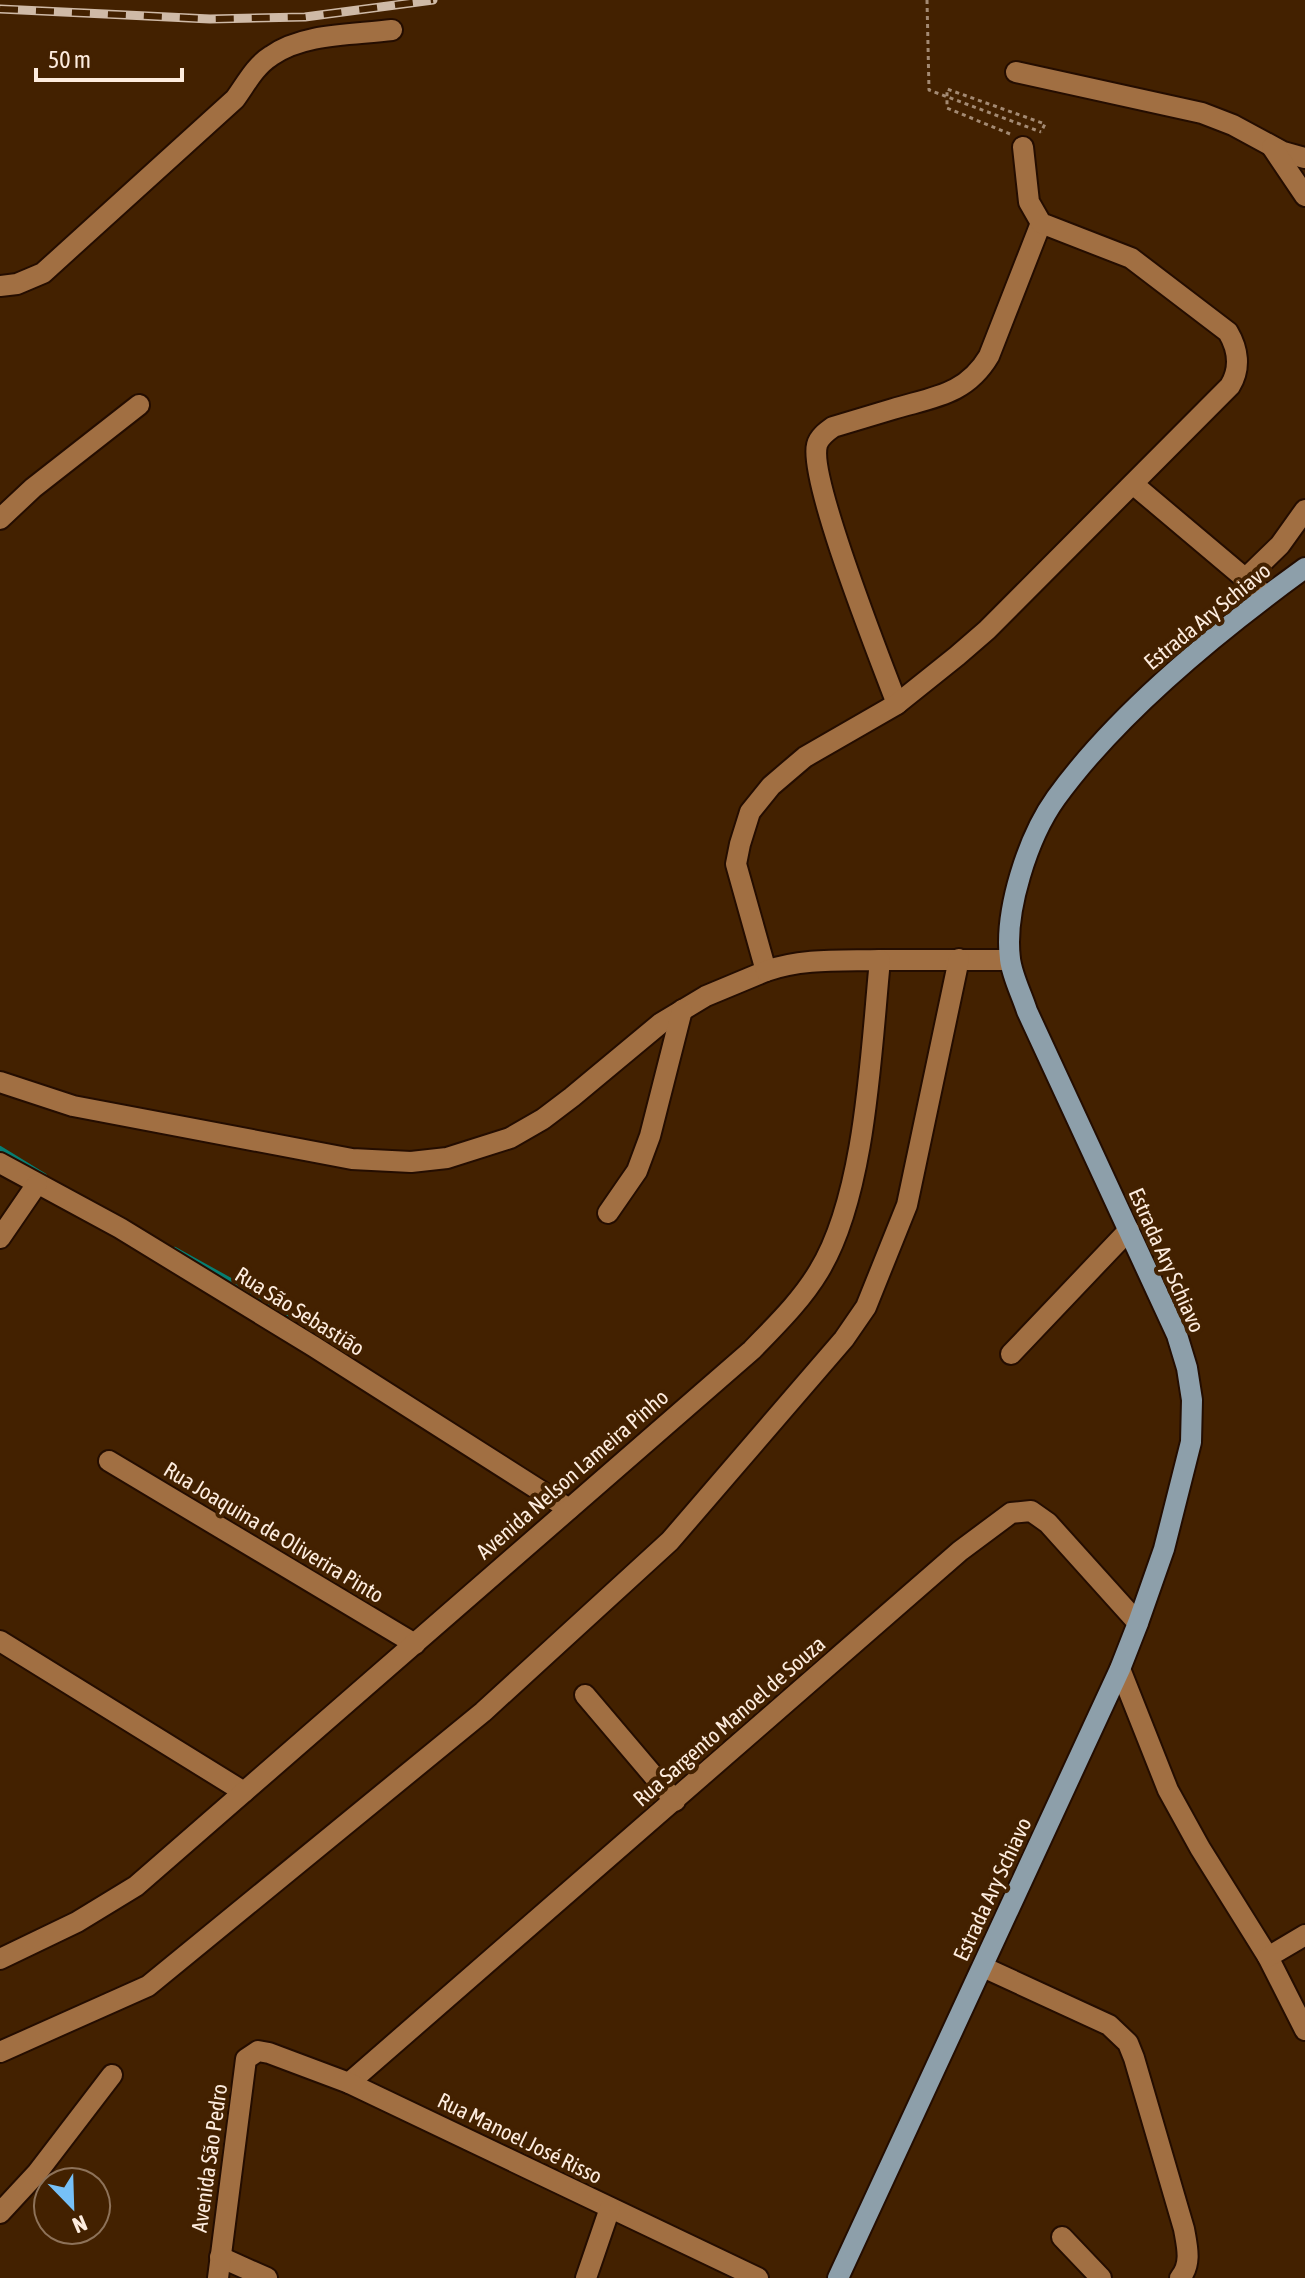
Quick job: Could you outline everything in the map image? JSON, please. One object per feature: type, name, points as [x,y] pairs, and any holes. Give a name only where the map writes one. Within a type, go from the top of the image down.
[{"type":"main road","name":"Estrada Ary Schiavo","points":[[838,2278],[1120,1669],[1164,1549],[1191,1442],[1192,1400],[1177,1335],[1027,1011],[1010,960],[1011,923],[1018,881],[1054,800],[1092,755],[1145,698],[1266,596],[1305,568]]},
{"type":"street","points":[[0,286],[17,284],[43,273],[235,99],[255,70],[271,55],[301,42],[392,30]]},
{"type":"street","points":[[1016,72],[1202,113],[1233,125],[1272,147],[1305,158]]},
{"type":"street","points":[[766,971],[736,864],[750,812],[771,786],[805,757],[897,704],[987,630],[1236,377],[1236,347],[1228,332],[1131,258],[1041,223],[1029,202],[1023,147]]},
{"type":"street","points":[[1272,147],[1305,196]]},
{"type":"street","points":[[897,704],[821,490],[817,444],[833,427],[944,395],[980,372],[1041,223]]},
{"type":"street","points":[[0,519],[33,488],[139,405]]},
{"type":"street","points":[[1133,484],[1266,596]]},
{"type":"street","points":[[1245,579],[1280,545],[1305,510]]},
{"type":"street","points":[[1280,545],[1305,533]]},
{"type":"street","points":[[0,2052],[148,1986],[483,1712],[680,1529],[844,1339],[866,1307],[899,1230],[913,1181],[959,959]]},
{"type":"street","name":"Avenida Nelson Lameira Pinho","points":[[0,1959],[105,1907],[136,1886],[752,1350],[797,1302],[820,1269],[846,1202],[866,1102],[880,960]]},
{"type":"street","points":[[0,1082],[73,1106],[352,1159],[411,1162],[447,1158],[510,1138],[543,1119],[661,1023],[706,996],[785,964],[810,961],[1010,960]]},
{"type":"street","points":[[608,1213],[637,1171],[646,1148],[682,1010]]},
{"type":"street","name":"Rua São Sebastião","points":[[0,1163],[120,1228],[569,1509]]},
{"type":"street","points":[[0,1238],[37,1184]]},
{"type":"street","points":[[1011,1354],[1129,1230]]},
{"type":"street","name":"Rua Joaquina de Oliverira Pinto","points":[[109,1461],[415,1644]]},
{"type":"street","name":"Rua Sargento Manoel de Souza","points":[[349,2083],[960,1551],[1011,1513],[1031,1511],[1048,1523],[1138,1623]]},
{"type":"street","points":[[0,1642],[244,1792]]},
{"type":"street","points":[[1120,1669],[1150,1752],[1168,1790],[1268,1957],[1305,2030]]},
{"type":"street","points":[[585,1695],[675,1801]]},
{"type":"street","points":[[1268,1957],[1305,1935]]},
{"type":"street","points":[[983,1967],[1109,2025],[1128,2043],[1184,2229],[1188,2257],[1185,2273],[1180,2278]]},
{"type":"street","name":"Rua Manoel José Risso","points":[[258,2051],[349,2083],[758,2278]]},
{"type":"street","name":"Avenida São Pedro","points":[[218,2278],[246,2059],[258,2051]]},
{"type":"street","points":[[0,2213],[37,2173],[112,2075]]},
{"type":"street","points":[[586,2278],[610,2208]]},
{"type":"street","points":[[1062,2237],[1101,2278]]},
{"type":"street","points":[[220,2257],[267,2278]]},
{"type":"path","points":[[927,0],[929,90],[1041,132],[1045,124],[947,89],[947,108],[1023,140],[1023,147]]},
{"type":"waterway","points":[[0,1149],[44,1176]]},
{"type":"waterway","points":[[175,1250],[295,1317]]},
{"type":"railway","points":[[0,9],[210,19],[305,17],[433,0]]}]
